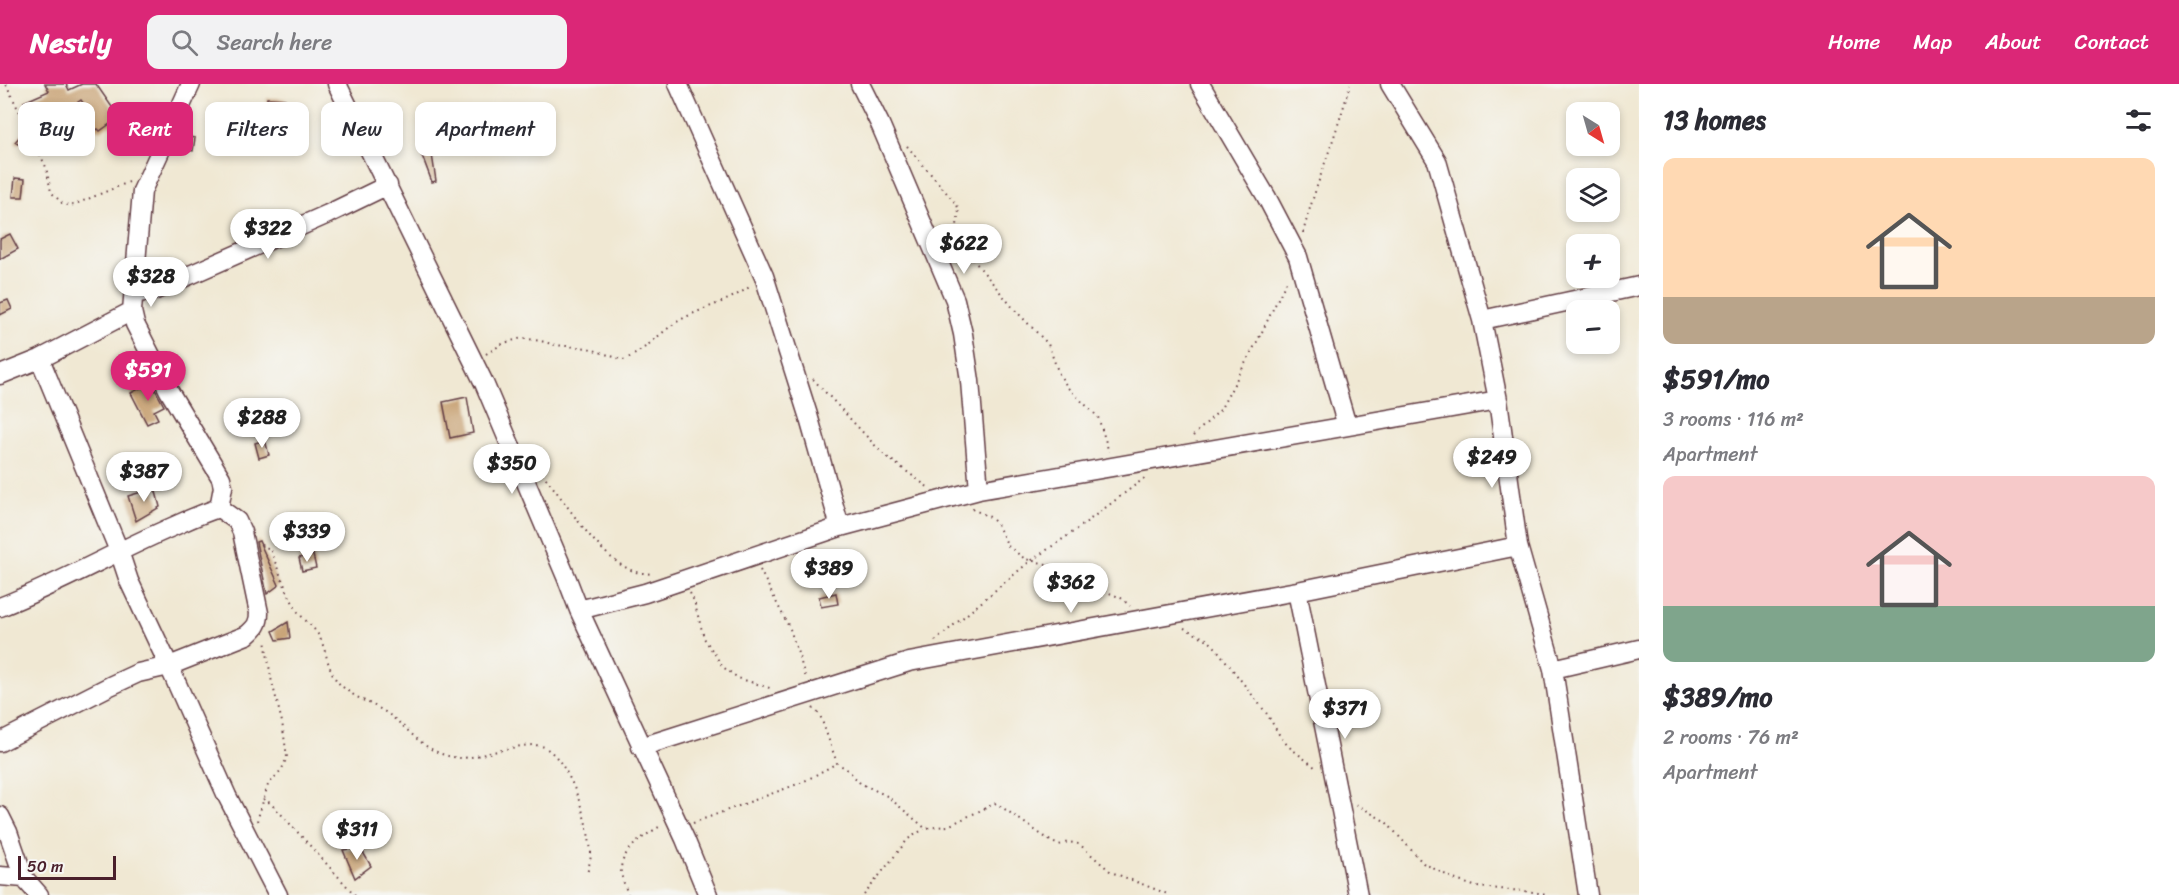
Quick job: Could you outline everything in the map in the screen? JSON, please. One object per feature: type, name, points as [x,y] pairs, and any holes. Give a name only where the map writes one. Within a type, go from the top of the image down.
[{"type":"street","points":[[191,84],[142,191],[133,303],[135,324],[169,391],[221,478],[223,487],[219,508]]},
{"type":"street","points":[[338,84],[474,361],[579,610],[708,895]]},
{"type":"street","points":[[678,84],[764,276],[808,415],[840,527]]},
{"type":"street","points":[[860,84],[880,124],[955,300],[970,381],[979,490]]},
{"type":"street","points":[[1200,84],[1266,196],[1298,257],[1347,426]]},
{"type":"street","points":[[1390,84],[1437,160],[1482,320],[1498,400],[1518,546],[1553,669],[1588,895]]},
{"type":"street","points":[[0,375],[40,359],[156,290],[388,185]]},
{"type":"street","points":[[1482,320],[1639,286]]},
{"type":"street","points":[[40,359],[119,551],[129,581],[250,842],[278,895]]},
{"type":"street","points":[[579,610],[678,582],[840,527],[979,490],[1498,400]]},
{"type":"street","points":[[0,742],[129,677],[169,666],[247,635],[257,624],[259,613],[244,540],[237,521],[219,508]]},
{"type":"street","points":[[0,607],[199,514],[219,508]]},
{"type":"street","points":[[641,747],[909,662],[1297,591],[1518,546]]},
{"type":"street","points":[[1297,591],[1358,895]]},
{"type":"street","points":[[1553,669],[1639,649]]},
{"type":"street","points":[[0,816],[33,889]]},
{"type":"street","points":[[0,876],[33,889]]},
{"type":"path","points":[[6,84],[46,167],[51,192],[62,203],[71,206],[148,174]]},
{"type":"path","points":[[1298,257],[1311,200],[1341,118],[1350,84]]},
{"type":"path","points":[[903,141],[957,205],[959,217],[956,233],[964,250],[1014,309],[1048,344],[1059,374],[1068,388],[1098,417],[1113,466]]},
{"type":"path","points":[[474,361],[504,343],[522,338],[555,345],[588,348],[623,360],[633,356],[678,322],[740,295],[764,276]]},
{"type":"path","points":[[809,378],[815,380],[824,389],[883,453],[924,486],[990,517],[997,524],[1008,546],[1024,559],[1068,570],[1100,589],[1208,640],[1267,714],[1288,746],[1336,784]]},
{"type":"path","points":[[534,464],[554,487],[570,512],[605,551],[635,572],[656,573]]},
{"type":"path","points":[[244,540],[265,545],[270,549],[297,611],[319,635],[328,664],[339,683],[351,694],[389,714],[417,740],[436,753],[461,758],[495,750],[531,746],[544,747],[554,756],[568,775],[579,796],[591,855],[586,875]]},
{"type":"path","points":[[756,556],[761,572],[790,629],[804,669],[804,695]]},
{"type":"path","points":[[678,582],[685,587],[694,601],[704,638],[723,667],[738,678],[804,695],[820,715],[837,763],[848,770],[860,783],[887,796],[926,828]]},
{"type":"path","points":[[250,842],[271,779],[285,763],[287,747],[265,640],[257,624]]},
{"type":"path","points":[[628,895],[620,870],[624,857],[642,837],[677,823],[803,783],[837,763]]},
{"type":"path","points":[[263,799],[281,814],[355,895]]},
{"type":"path","points":[[864,895],[908,839],[926,828],[948,826],[996,803],[1052,842],[1059,845],[1068,842],[1079,844],[1111,872],[1170,895]]},
{"type":"path","points":[[1355,803],[1386,822],[1415,855],[1435,870],[1477,887],[1545,895]]},
{"type":"building","points":[[45,84],[66,84],[69,90],[82,84],[96,84],[108,102],[107,126],[100,131],[95,130],[95,102],[81,100],[78,102],[24,102],[49,91]]},
{"type":"building","points":[[267,98],[285,99],[285,102],[267,102]]},
{"type":"building","points":[[422,156],[432,156],[436,181],[432,182]]},
{"type":"building","points":[[15,178],[25,179],[23,197],[13,197]]},
{"type":"building","points":[[10,234],[18,249],[0,259],[0,239]]},
{"type":"building","points":[[8,300],[12,309],[0,315],[0,303]]},
{"type":"building","points":[[151,382],[164,406],[154,411],[158,419],[147,424],[131,393]]},
{"type":"building","points":[[467,397],[473,433],[450,438],[443,402]]},
{"type":"building","points":[[265,440],[269,455],[259,458],[255,443]]},
{"type":"building","points":[[155,488],[160,507],[136,521],[128,496]]},
{"type":"building","points":[[259,541],[279,585],[267,594],[256,542]]},
{"type":"building","points":[[313,555],[316,568],[302,571],[299,558]]},
{"type":"building","points":[[836,593],[838,604],[821,607],[819,597]]},
{"type":"building","points":[[288,622],[290,638],[277,640],[273,631]]},
{"type":"building","points":[[360,847],[371,866],[355,878],[343,850]]}]
